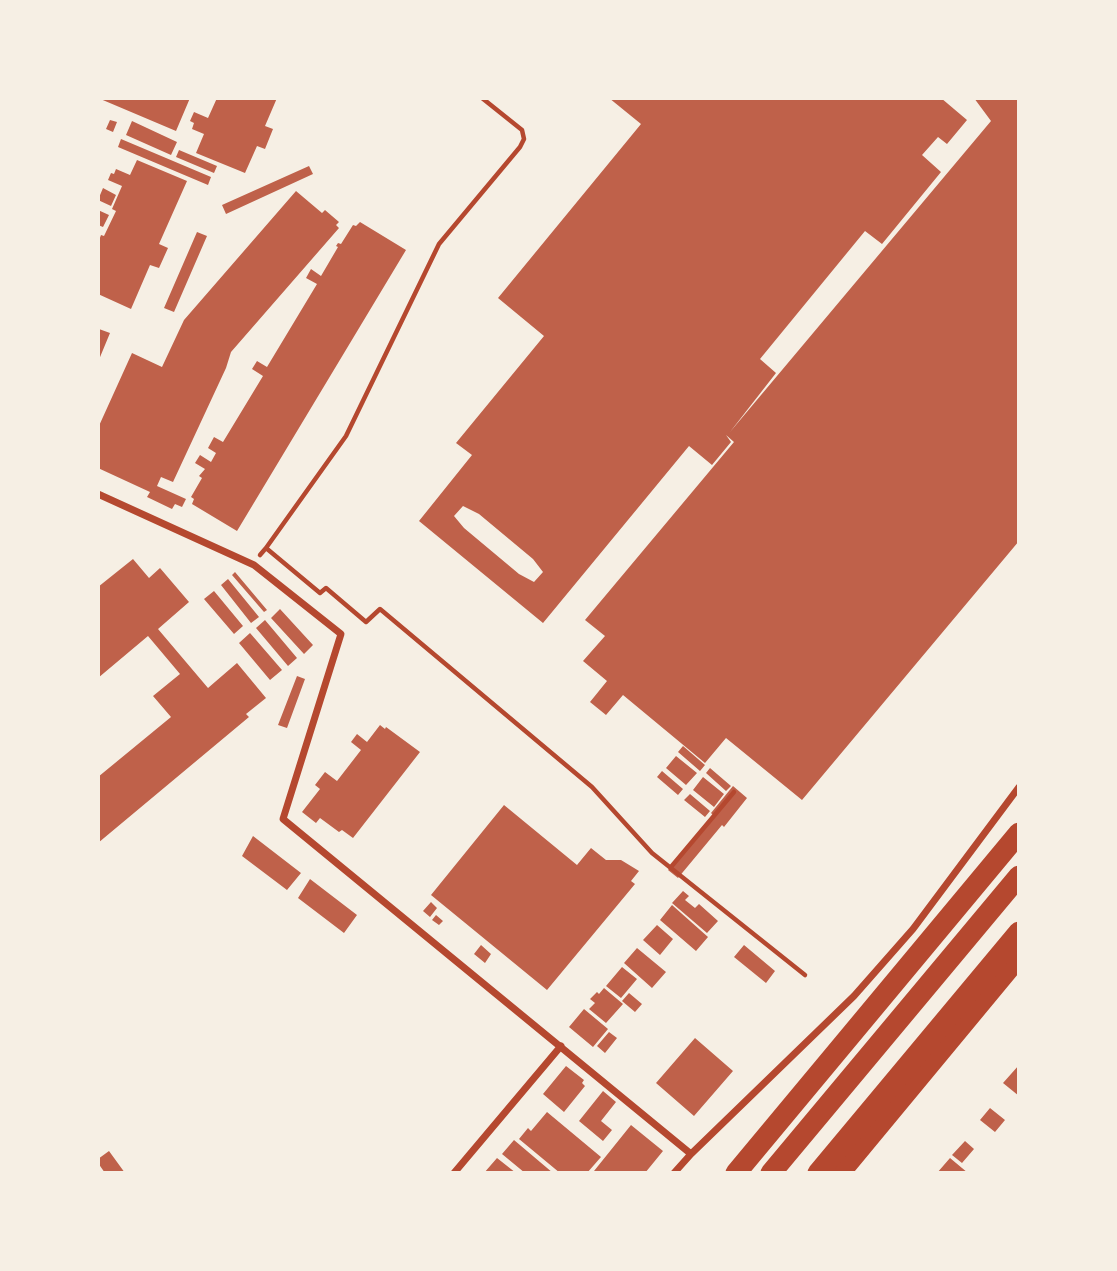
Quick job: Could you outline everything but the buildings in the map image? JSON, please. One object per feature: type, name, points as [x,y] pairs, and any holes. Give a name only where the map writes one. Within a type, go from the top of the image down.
[{"type":"highway","points":[[736,1173],[1019,833]]},
{"type":"highway","points":[[747,1173],[1019,848]]},
{"type":"highway","points":[[771,1173],[1019,876]]},
{"type":"highway","points":[[818,1173],[1019,932]]},
{"type":"highway","points":[[841,1173],[1019,958]]},
{"type":"street","points":[[98,494],[254,565],[341,634],[283,819],[691,1154]]},
{"type":"street","points":[[674,1173],[854,996],[912,929],[1019,787]]},
{"type":"street","points":[[454,1173],[561,1046]]},
{"type":"path","points":[[254,565],[346,436],[439,244],[524,139],[522,130],[482,98]]},
{"type":"path","points":[[266,548],[320,593],[326,588],[366,622],[380,609],[592,788],[652,853],[804,975]]},
{"type":"path","points":[[671,867],[734,792]]}]
